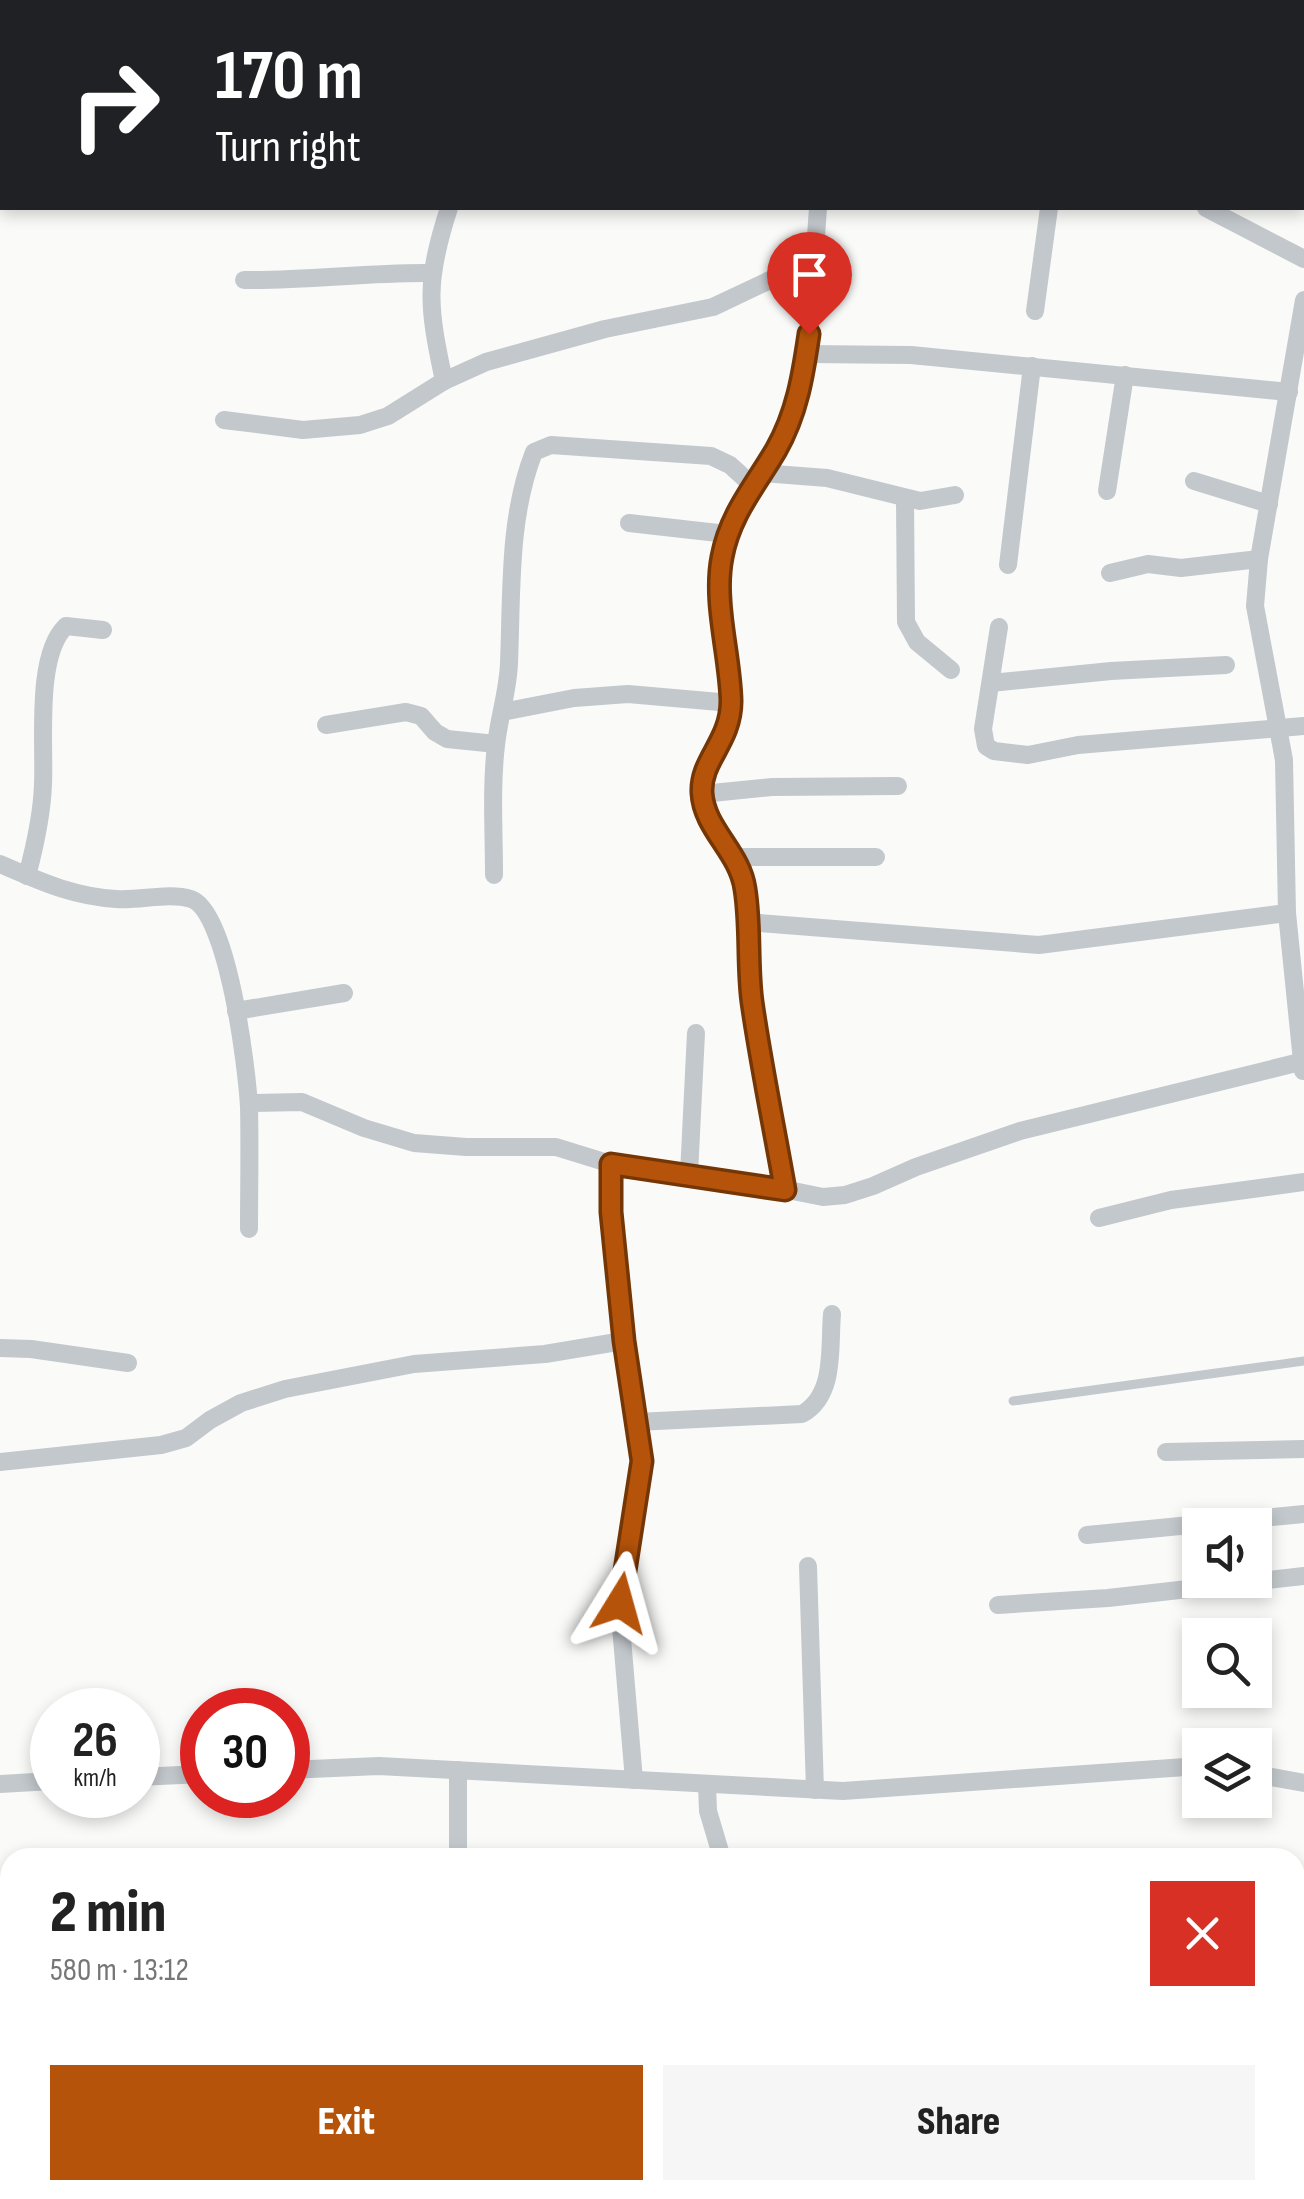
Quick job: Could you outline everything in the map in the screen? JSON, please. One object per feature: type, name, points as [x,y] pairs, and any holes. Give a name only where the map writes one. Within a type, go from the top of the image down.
[{"type":"street","points":[[444,381],[431,319],[432,273],[448,210]]},
{"type":"street","points":[[785,1190],[752,1001],[746,890],[734,857],[710,819],[702,794],[706,769],[728,732],[731,703],[720,563],[726,534],[776,449],[800,395],[818,210]]},
{"type":"street","points":[[1035,311],[1049,210]]},
{"type":"street","points":[[1210,210],[1304,258]]},
{"type":"street","points":[[224,420],[303,430],[344,429],[388,416],[444,381],[512,354],[605,329],[713,307],[789,271],[812,266]]},
{"type":"street","points":[[244,280],[432,273]]},
{"type":"street","points":[[248,1103],[302,1102],[364,1128],[414,1143],[556,1147],[611,1164],[823,1197],[845,1195],[1020,1131],[1302,1067],[1286,913],[1284,760],[1257,625],[1256,581],[1304,300]]},
{"type":"street","points":[[806,354],[911,356],[1290,392]]},
{"type":"street","points":[[1008,565],[1032,366]]},
{"type":"street","points":[[1107,490],[1126,375]]},
{"type":"street","points":[[494,875],[496,744],[507,691],[508,602],[515,536],[534,452],[550,445],[711,456],[756,479],[827,478],[920,502],[955,495]]},
{"type":"street","points":[[1194,481],[1269,504]]},
{"type":"street","points":[[905,499],[906,622],[917,642],[951,670]]},
{"type":"street","points":[[628,523],[726,534]]},
{"type":"street","points":[[1110,573],[1148,564],[1181,568],[1260,558]]},
{"type":"street","points":[[27,876],[40,817],[43,706],[55,642],[66,626],[103,630]]},
{"type":"street","points":[[999,627],[983,739],[986,746],[1028,755],[1078,745],[1304,726]]},
{"type":"street","points":[[991,682],[1226,665]]},
{"type":"street","points":[[502,712],[574,698],[614,695],[731,703]]},
{"type":"street","points":[[326,726],[406,712],[420,716],[448,739],[496,744]]},
{"type":"street","points":[[702,794],[772,787],[898,786]]},
{"type":"street","points":[[734,857],[876,857]]},
{"type":"street","points":[[0,864],[68,894],[119,900],[182,897],[208,910],[236,1011],[248,1103],[249,1229]]},
{"type":"street","points":[[747,922],[1039,945],[1286,913]]},
{"type":"street","points":[[236,1011],[344,993]]},
{"type":"street","points":[[689,1174],[696,1033]]},
{"type":"street","points":[[611,1164],[611,1212],[624,1341],[642,1461],[620,1603],[634,1780]]},
{"type":"street","points":[[1099,1218],[1171,1200],[1304,1182]]},
{"type":"street","points":[[637,1422],[802,1414],[816,1407],[825,1391],[832,1314]]},
{"type":"street","points":[[0,1462],[161,1445],[186,1438],[241,1404],[285,1389],[414,1364],[545,1354],[624,1341]]},
{"type":"street","points":[[0,1348],[32,1348],[128,1363]]},
{"type":"street","points":[[1166,1452],[1304,1449]]},
{"type":"street","points":[[1087,1535],[1304,1514]]},
{"type":"street","points":[[808,1566],[815,1790]]},
{"type":"street","points":[[998,1605],[1108,1598],[1304,1576]]},
{"type":"street","points":[[310,1769],[379,1766],[843,1791],[1182,1767]]},
{"type":"street","points":[[458,1770],[458,1848]]},
{"type":"street","points":[[1272,1777],[1304,1783]]},
{"type":"street","points":[[0,1784],[30,1782]]},
{"type":"street","points":[[707,1784],[708,1811],[719,1848]]},
{"type":"lane","points":[[1013,1401],[1304,1362]]},
{"type":"route","points":[[620,1603],[642,1461],[624,1341],[611,1212],[611,1164],[785,1190],[752,1001],[746,890],[742,872],[710,819],[702,794],[706,769],[728,732],[731,703],[720,585],[726,534],[776,449],[800,395],[809,334]]}]
